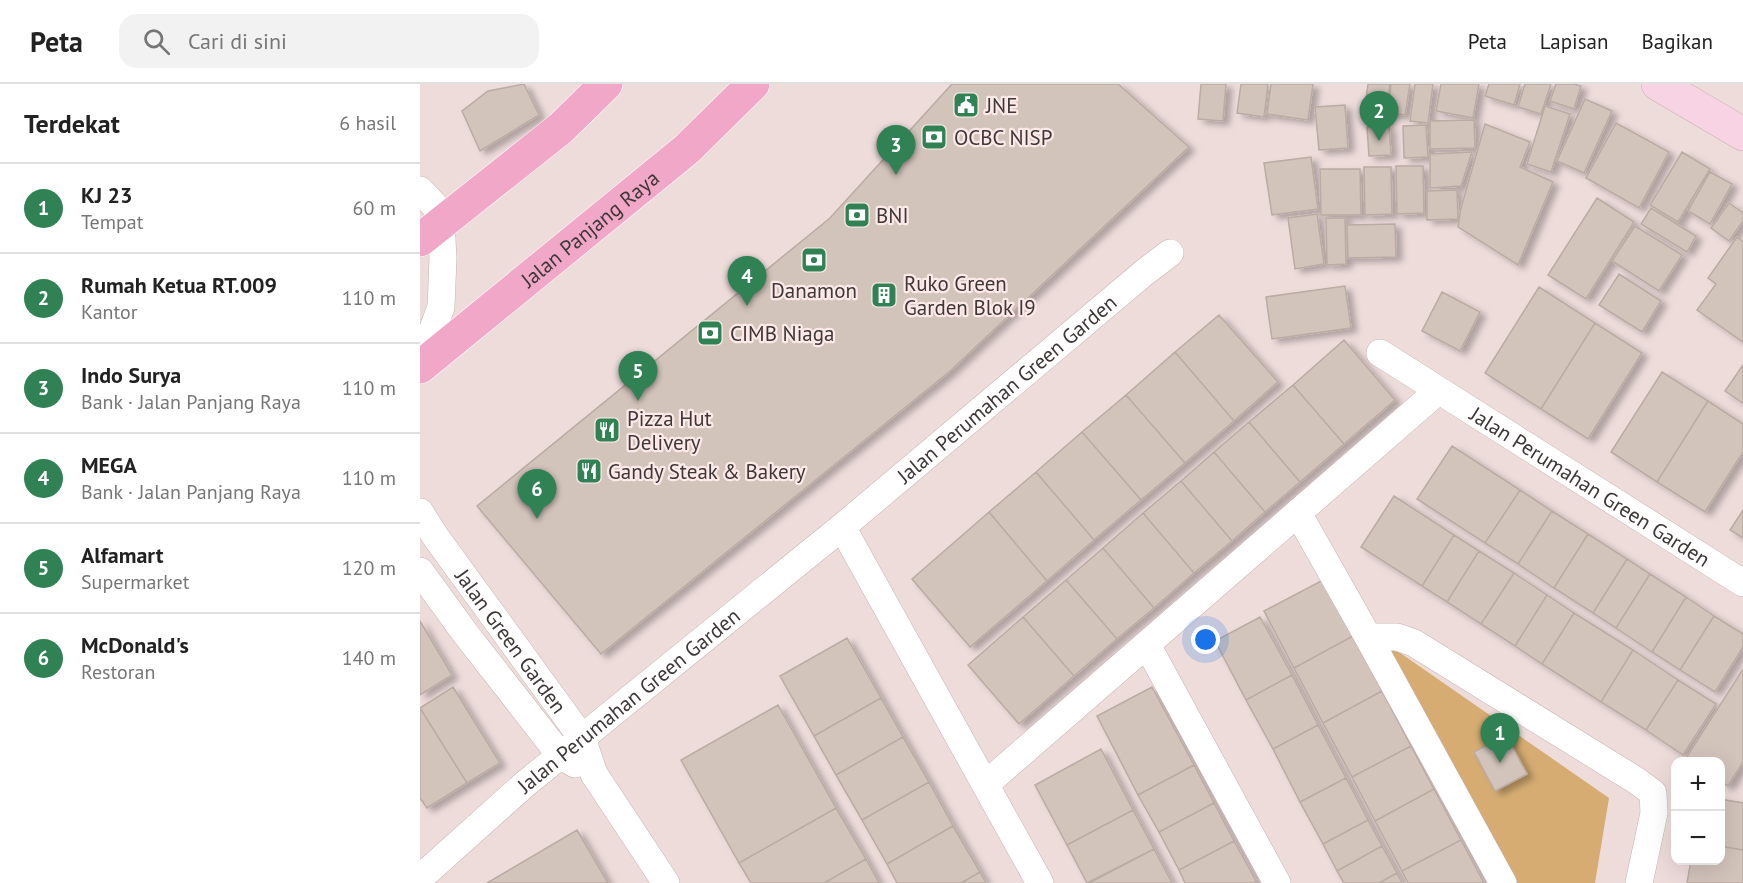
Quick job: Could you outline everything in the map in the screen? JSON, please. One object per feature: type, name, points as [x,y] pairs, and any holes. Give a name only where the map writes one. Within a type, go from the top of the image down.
[{"type":"main road","points":[[430,231],[561,128],[606,84]]},
{"type":"main road","name":"Jalan Panjang Raya","points":[[420,365],[687,149],[753,84]]},
{"type":"street","points":[[1658,84],[1743,134]]},
{"type":"street","points":[[420,190],[435,206],[430,231],[443,258],[441,307],[420,365]]},
{"type":"street","name":"Jalan Perumahan Green Garden","points":[[420,878],[525,784],[842,527],[1170,253]]},
{"type":"street","name":"Jalan Perumahan Green Garden","points":[[1380,352],[1743,583]]},
{"type":"street","points":[[986,784],[1438,391]]},
{"type":"street","name":"Jalan Green Garden","points":[[420,512],[582,738],[594,774],[666,883]]},
{"type":"street","points":[[1298,513],[1503,883]]},
{"type":"street","points":[[842,527],[1040,883]]},
{"type":"street","name":"Jalan Green Garden","points":[[420,571],[561,756],[594,774]]},
{"type":"street","points":[[1368,637],[1397,637],[1414,643],[1653,793],[1654,813],[1639,883]]},
{"type":"street","points":[[1147,645],[1277,883]]},
{"type":"shaded area","points":[[1383,641],[1609,798],[1595,883],[1517,883]]},
{"type":"building","points":[[524,84],[539,115],[480,151],[462,111],[488,91]]},
{"type":"building","name":"Ruko Green Garden Blok I9","points":[[952,84],[1118,84],[1189,147],[949,372],[601,654],[477,506],[830,218]]},
{"type":"building","points":[[1201,84],[1226,84],[1223,121],[1198,119]]},
{"type":"building","points":[[1241,84],[1268,84],[1264,117],[1237,113]]},
{"type":"building","points":[[1271,84],[1313,84],[1308,120],[1267,114]]},
{"type":"building","points":[[1368,84],[1390,84],[1387,108],[1365,106]]},
{"type":"building","points":[[1391,84],[1410,84],[1405,115],[1388,113]]},
{"type":"building","points":[[1415,84],[1433,84],[1428,123],[1410,121]]},
{"type":"building","points":[[1441,84],[1479,84],[1473,118],[1436,111]]},
{"type":"building","points":[[1489,84],[1520,84],[1514,105],[1485,96]]},
{"type":"building","points":[[1525,84],[1551,84],[1541,114],[1518,107]]},
{"type":"building","points":[[1556,84],[1581,86],[1574,109],[1550,101]]},
{"type":"building","points":[[1585,99],[1612,111],[1584,173],[1557,161]]},
{"type":"building","points":[[1345,105],[1348,148],[1319,150],[1315,107]]},
{"type":"building","points":[[1545,106],[1570,114],[1551,172],[1527,164]]},
{"type":"building","points":[[1474,120],[1475,148],[1430,149],[1430,121]]},
{"type":"building","points":[[1616,123],[1669,152],[1639,208],[1586,178]]},
{"type":"building","points":[[1485,124],[1530,142],[1520,167],[1553,182],[1518,265],[1458,227],[1461,208]]},
{"type":"building","points":[[1426,125],[1428,157],[1404,158],[1403,126]]},
{"type":"building","points":[[1389,126],[1391,155],[1369,156],[1367,127]]},
{"type":"building","points":[[1472,152],[1461,186],[1430,188],[1430,154]]},
{"type":"building","points":[[1682,152],[1710,169],[1678,222],[1650,205]]},
{"type":"building","points":[[1311,157],[1318,209],[1272,215],[1264,163]]},
{"type":"building","points":[[1396,166],[1423,166],[1424,213],[1397,214]]},
{"type":"building","points":[[1364,167],[1391,167],[1392,214],[1365,215]]},
{"type":"building","points":[[1320,169],[1360,169],[1361,215],[1321,215]]},
{"type":"building","points":[[1710,172],[1732,184],[1710,224],[1688,211]]},
{"type":"building","points":[[1457,190],[1458,219],[1427,220],[1427,191]]},
{"type":"building","points":[[1597,198],[1634,222],[1586,299],[1548,275]]},
{"type":"building","points":[[1729,203],[1743,213],[1743,221],[1729,241],[1711,228]]},
{"type":"building","points":[[1651,208],[1696,236],[1687,252],[1641,224]]},
{"type":"building","points":[[1317,214],[1324,264],[1295,269],[1288,218]]},
{"type":"building","points":[[1326,218],[1345,218],[1346,264],[1327,265]]},
{"type":"building","points":[[1395,224],[1396,257],[1348,258],[1347,225]]},
{"type":"building","points":[[1635,226],[1682,255],[1659,291],[1612,261]]},
{"type":"building","points":[[1737,237],[1743,242],[1743,342],[1697,310],[1716,284],[1708,278]]},
{"type":"building","points":[[1619,274],[1661,301],[1642,332],[1599,305]]},
{"type":"building","points":[[1345,286],[1351,328],[1272,339],[1266,297]]},
{"type":"building","points":[[1539,287],[1595,323],[1541,409],[1485,373]]},
{"type":"building","points":[[1442,292],[1480,312],[1460,351],[1422,331]]},
{"type":"building","points":[[1219,315],[1278,382],[1234,421],[1175,352]]},
{"type":"building","points":[[1595,323],[1642,353],[1588,439],[1541,409]]},
{"type":"building","points":[[1344,340],[1395,400],[1344,444],[1293,385]]},
{"type":"building","points":[[1175,352],[1234,421],[1185,463],[1126,395]]},
{"type":"building","points":[[1743,365],[1743,403],[1725,391]]},
{"type":"building","points":[[1662,372],[1708,401],[1657,482],[1611,452]]},
{"type":"building","points":[[1293,385],[1344,444],[1300,482],[1249,422]]},
{"type":"building","points":[[1126,395],[1185,463],[1141,500],[1082,432]]},
{"type":"building","points":[[1708,401],[1743,424],[1743,452],[1705,512],[1657,482]]},
{"type":"building","points":[[1249,422],[1300,482],[1265,512],[1214,452]]},
{"type":"building","points":[[1082,432],[1141,500],[1094,540],[1036,472]]},
{"type":"building","points":[[1452,446],[1520,490],[1485,543],[1417,499]]},
{"type":"building","points":[[1214,452],[1265,512],[1232,541],[1181,481]]},
{"type":"building","points":[[1036,472],[1094,540],[1047,581],[989,512]]},
{"type":"building","points":[[1181,481],[1232,541],[1194,573],[1143,513]]},
{"type":"building","points":[[1520,490],[1552,511],[1518,564],[1485,543]]},
{"type":"building","points":[[1394,496],[1454,535],[1422,586],[1361,547]]},
{"type":"building","points":[[1743,510],[1743,538],[1730,530]]},
{"type":"building","points":[[1552,511],[1588,534],[1554,588],[1518,564]]},
{"type":"building","points":[[989,512],[1047,581],[970,647],[912,579]]},
{"type":"building","points":[[1143,513],[1194,573],[1154,608],[1103,548]]},
{"type":"building","points":[[1588,534],[1627,559],[1593,613],[1554,588]]},
{"type":"building","points":[[1454,535],[1479,551],[1447,602],[1422,586]]},
{"type":"building","points":[[1103,548],[1154,608],[1117,639],[1066,580]]},
{"type":"building","points":[[1479,551],[1514,573],[1481,624],[1447,602]]},
{"type":"building","points":[[1627,559],[1650,574],[1616,628],[1593,613]]},
{"type":"building","points":[[1514,573],[1547,595],[1515,646],[1481,624]]},
{"type":"building","points":[[1650,574],[1686,597],[1652,652],[1616,628]]},
{"type":"building","points":[[1066,580],[1117,639],[1074,676],[1023,617]]},
{"type":"building","points":[[1323,580],[1353,636],[1294,668],[1264,611]]},
{"type":"building","points":[[1547,595],[1574,613],[1542,664],[1515,646]]},
{"type":"building","points":[[1686,597],[1714,616],[1680,670],[1652,652]]},
{"type":"building","points":[[1574,613],[1633,650],[1601,702],[1542,664]]},
{"type":"building","points":[[1714,616],[1743,634],[1743,647],[1715,692],[1680,670]]},
{"type":"building","points":[[1023,617],[1074,676],[1019,724],[968,665]]},
{"type":"building","points":[[1260,617],[1292,675],[1246,700],[1215,641]]},
{"type":"building","points":[[420,621],[452,675],[420,695]]},
{"type":"building","points":[[1353,636],[1382,691],[1323,723],[1294,668]]},
{"type":"building","points":[[847,638],[881,698],[814,736],[780,676]]},
{"type":"building","points":[[1633,650],[1678,680],[1646,730],[1601,702]]},
{"type":"building","points":[[1743,669],[1743,762],[1728,786],[1725,784],[1725,757],[1687,757]]},
{"type":"building","points":[[1292,675],[1318,725],[1273,749],[1246,700]]},
{"type":"building","points":[[1678,680],[1716,704],[1683,755],[1646,730]]},
{"type":"building","points":[[453,687],[500,763],[467,783],[420,708]]},
{"type":"building","points":[[1152,687],[1194,765],[1138,795],[1097,716]]},
{"type":"building","points":[[1382,691],[1411,746],[1352,777],[1323,723]]},
{"type":"building","points":[[881,698],[903,737],[836,775],[814,736]]},
{"type":"building","points":[[778,705],[836,808],[739,863],[681,760]]},
{"type":"building","points":[[420,708],[467,783],[427,808],[420,798]]},
{"type":"building","points":[[1318,725],[1346,778],[1300,802],[1273,749]]},
{"type":"building","points":[[1506,735],[1527,774],[1495,791],[1474,752]]},
{"type":"building","points":[[903,737],[929,782],[862,820],[836,775]]},
{"type":"building","points":[[1411,746],[1434,789],[1375,821],[1352,777]]},
{"type":"building","points":[[1101,749],[1133,810],[1067,845],[1035,785]]},
{"type":"building","points":[[1194,765],[1214,803],[1159,832],[1138,795]]},
{"type":"building","points":[[1346,778],[1368,820],[1323,844],[1300,802]]},
{"type":"building","points":[[929,782],[953,826],[887,864],[862,820]]},
{"type":"building","points":[[1434,789],[1461,840],[1402,871],[1375,821]]},
{"type":"building","points":[[1725,800],[1743,803],[1743,850],[1725,847]]},
{"type":"building","points":[[1214,803],[1234,841],[1179,870],[1159,832]]},
{"type":"building","points":[[836,808],[866,859],[824,883],[751,883],[739,863]]},
{"type":"building","points":[[1133,810],[1154,849],[1087,883],[1067,845]]},
{"type":"building","points":[[1368,820],[1382,846],[1337,871],[1323,844]]},
{"type":"building","points":[[953,826],[980,872],[961,883],[897,883],[887,864]]},
{"type":"building","points":[[577,830],[608,883],[487,883]]},
{"type":"building","points":[[1461,840],[1484,883],[1408,883],[1402,871]]},
{"type":"building","points":[[1234,841],[1256,881],[1253,883],[1185,883],[1179,870]]},
{"type":"building","points":[[1382,846],[1397,873],[1379,883],[1344,883],[1337,871]]},
{"type":"building","points":[[1725,847],[1743,850],[1743,883],[1687,883],[1690,865],[1725,865]]},
{"type":"building","points":[[1154,849],[1172,883],[1089,883]]},
{"type":"building","points":[[866,859],[879,883],[824,883]]},
{"type":"building","points":[[980,872],[986,883],[961,883]]},
{"type":"building","points":[[1397,873],[1402,883],[1379,883]]},
{"type":"place","name":"JNE","points":[[966,105]]},
{"type":"place","name":"OCBC NISP","points":[[934,137]]},
{"type":"place","name":"Rumah Ketua RT.009","points":[[1379,141]]},
{"type":"place","name":"Indo Surya","points":[[896,175]]},
{"type":"place","name":"BNI","points":[[857,215]]},
{"type":"place","name":"Danamon","points":[[814,260]]},
{"type":"place","name":"Ruko Green Garden Blok I9","points":[[884,295]]},
{"type":"place","name":"MEGA","points":[[747,306]]},
{"type":"place","name":"CIMB Niaga","points":[[710,333]]},
{"type":"place","name":"Alfamart","points":[[638,401]]},
{"type":"place","name":"Pizza Hut Delivery","points":[[607,430]]},
{"type":"place","name":"Gandy Steak & Bakery","points":[[589,471]]},
{"type":"place","name":"McDonald's","points":[[537,519]]},
{"type":"place","name":"KJ 23","points":[[1500,763]]}]
